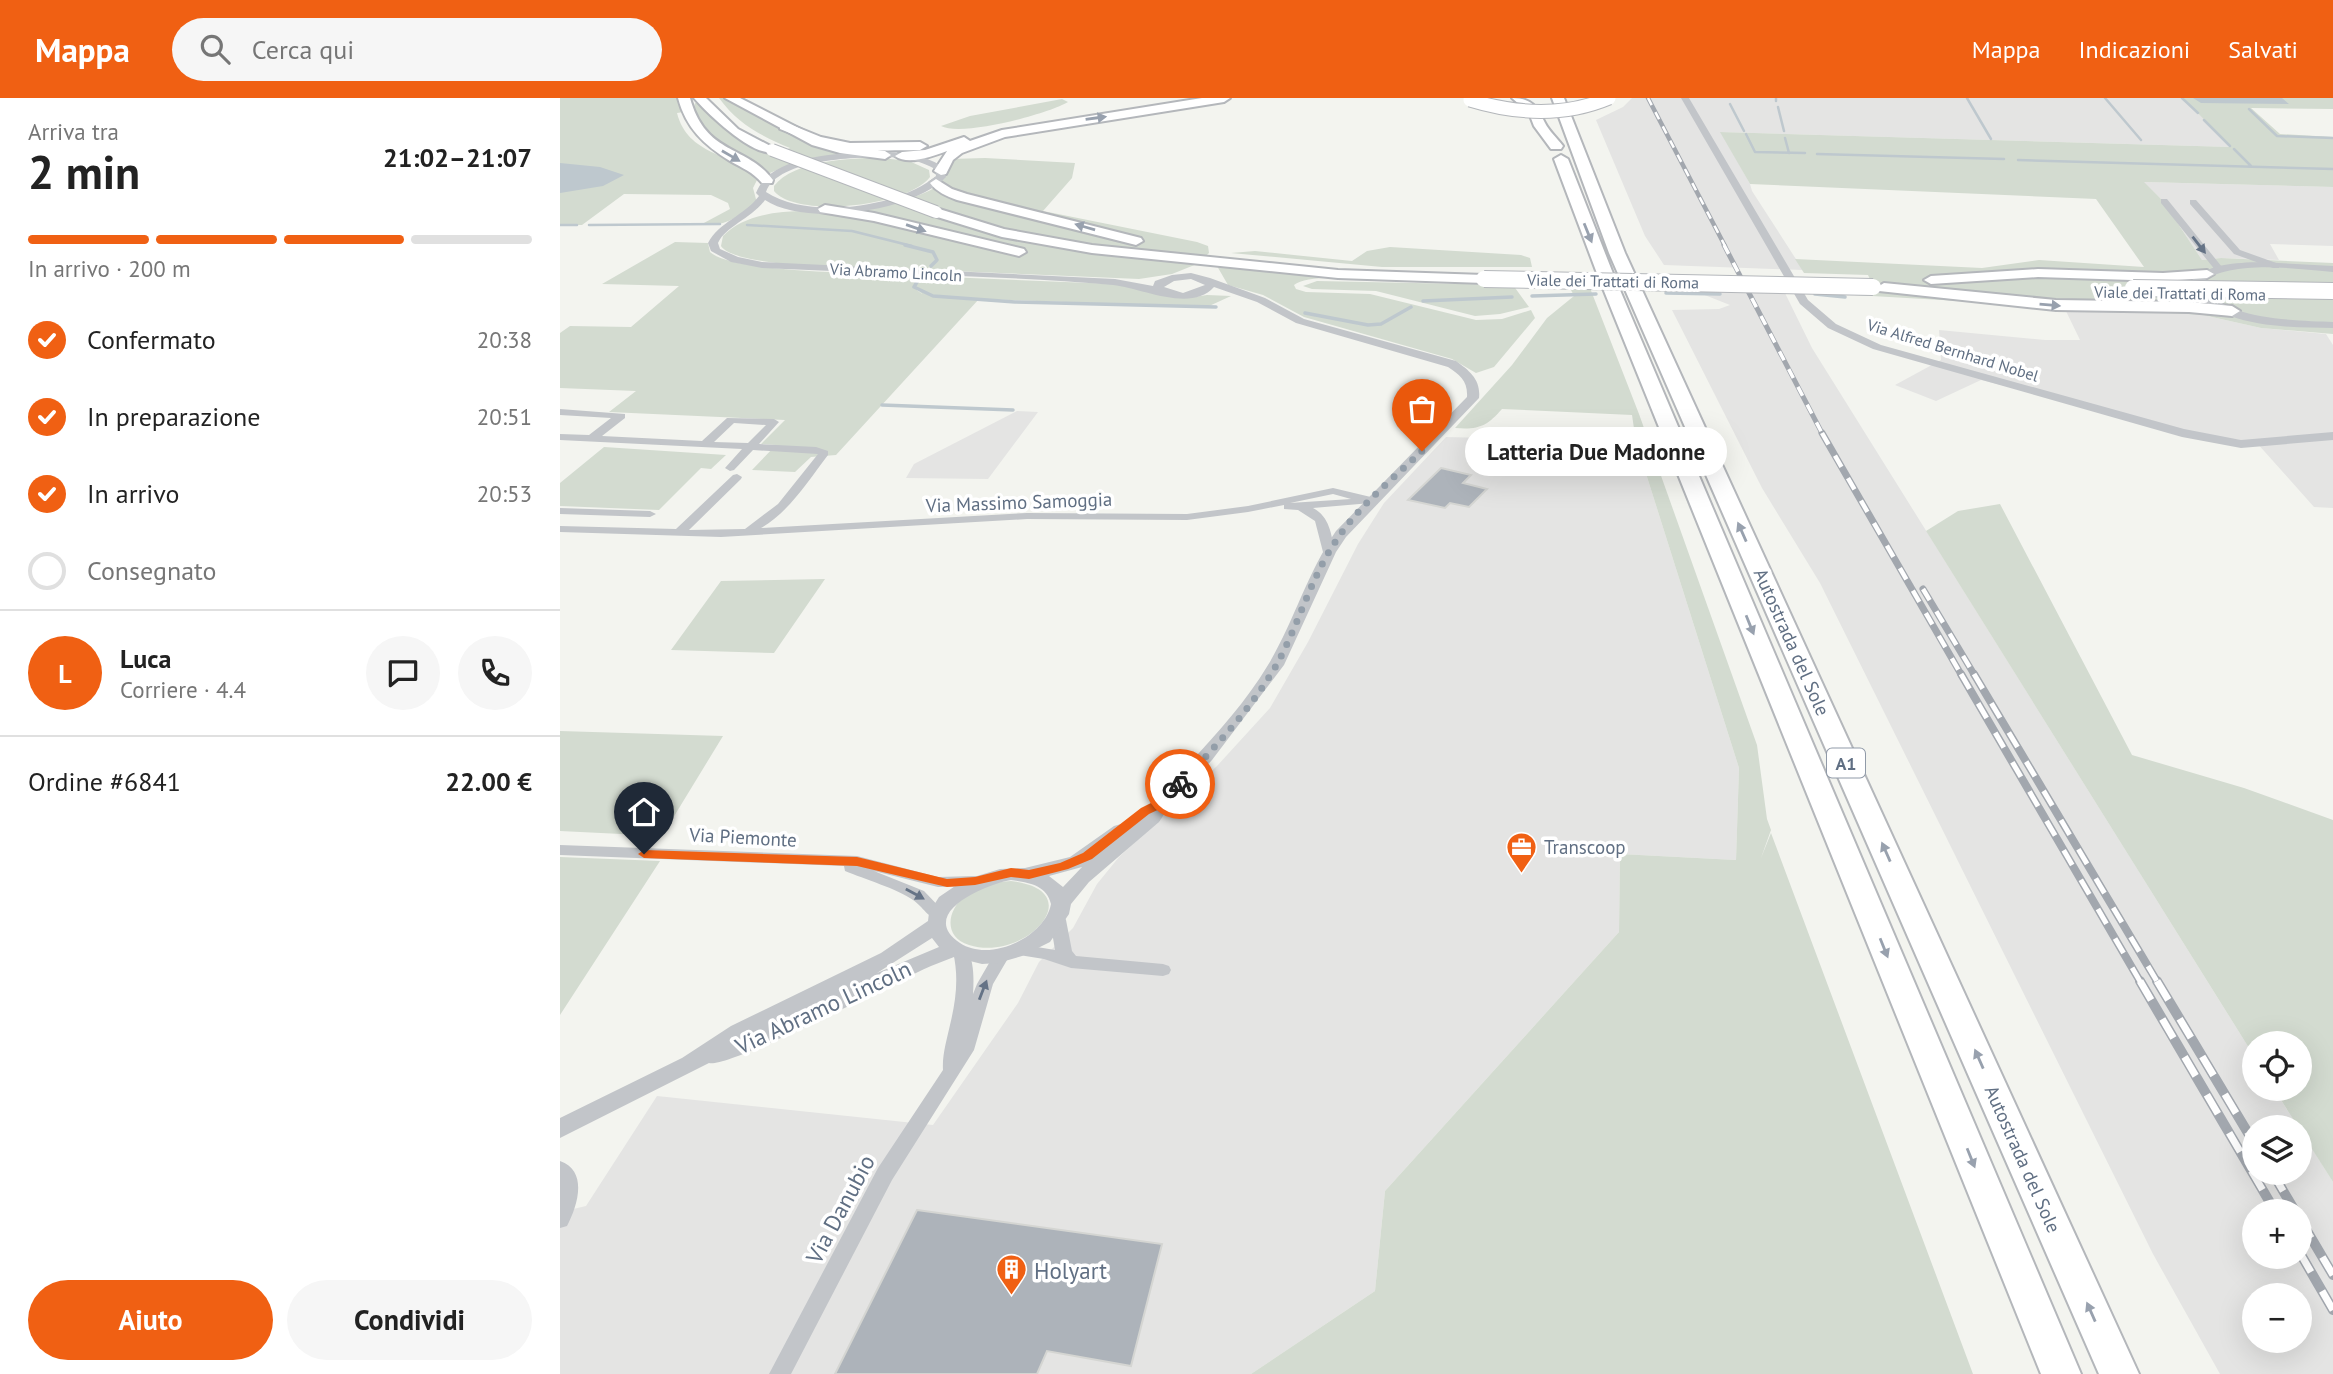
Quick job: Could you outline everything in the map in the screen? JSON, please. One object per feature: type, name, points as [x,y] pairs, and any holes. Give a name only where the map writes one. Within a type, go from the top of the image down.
[{"type":"highway","points":[[684,98],[688,116],[706,139],[760,172],[767,180]]},
{"type":"highway","name":"Viale dei Trattati di Roma","points":[[700,98],[734,131],[776,149],[982,228],[1046,242],[1359,275],[1484,275],[2333,294]]},
{"type":"highway","name":"Viale dei Trattati di Roma","points":[[712,98],[747,132],[776,149]]},
{"type":"highway","points":[[731,98],[822,145],[885,155]]},
{"type":"highway","points":[[1224,98],[1002,134],[957,150],[938,177],[943,189],[962,197],[1156,245],[1250,262]]},
{"type":"highway","points":[[1518,98],[1534,111],[1540,126],[1566,149]]},
{"type":"highway","name":"Autostrada del Sole","points":[[1542,98],[1628,278],[2119,1374]]},
{"type":"highway","name":"Autostrada del Sole","points":[[1558,98],[1566,149],[1606,276],[2061,1374]]},
{"type":"highway","points":[[1566,149],[1574,98]]},
{"type":"highway","points":[[1467,99],[1506,108],[1540,110],[1587,106],[1609,98]]},
{"type":"highway","points":[[784,126],[831,144],[873,148],[932,145],[1058,113],[1116,102]]},
{"type":"highway","points":[[902,156],[933,152],[990,132]]},
{"type":"highway","points":[[825,209],[887,218],[957,241],[1028,253],[1250,262]]},
{"type":"highway","points":[[1877,284],[2038,273],[2163,277],[2213,271]]},
{"type":"highway","points":[[1877,284],[2056,305],[2189,307],[2232,311]]},
{"type":"street","name":"Via Alfred Bernhard Nobel","points":[[1685,98],[1804,302],[1820,318],[1839,330],[1895,353],[2202,438],[2258,444],[2333,436]]},
{"type":"street","points":[[885,155],[928,162],[938,177],[922,192],[892,202],[825,209],[778,204],[763,196],[760,190],[767,180],[787,169],[816,161],[885,155]]},
{"type":"street","name":"Via Abramo Lincoln","points":[[763,196],[752,211],[714,238],[713,247],[726,257],[747,263],[1115,282],[1197,277],[1261,300],[1300,321],[1443,360],[1460,369],[1473,383],[1473,398],[1340,534],[1276,665],[1206,756],[1161,803],[1152,818],[1076,882],[1059,911]]},
{"type":"street","points":[[2164,201],[2185,221],[2213,271]]},
{"type":"street","points":[[2193,202],[2205,222],[2237,252],[2255,261],[2284,268]]},
{"type":"street","points":[[731,224],[765,213],[804,208]]},
{"type":"street","points":[[2333,269],[2213,271],[2195,282],[2197,291],[2210,302],[2232,311],[2280,322],[2333,325]]},
{"type":"street","points":[[1159,290],[1159,284],[1172,278]]},
{"type":"street","name":"Via Abramo Lincoln","points":[[1115,282],[1176,295],[1238,293]]},
{"type":"street","points":[[1198,293],[1208,288],[1209,282]]},
{"type":"street","points":[[560,412],[621,416],[590,440]]},
{"type":"street","points":[[678,534],[734,472],[751,447],[774,422],[731,420],[704,445]]},
{"type":"street","points":[[560,437],[816,450],[824,453],[781,508],[762,524],[743,533]]},
{"type":"street","name":"Via Massimo Samoggia","points":[[560,529],[678,534],[743,533],[1027,516],[1186,517],[1248,509],[1324,492],[1375,496]]},
{"type":"street","name":"Via Massimo Samoggia","points":[[1280,508],[1375,496]]},
{"type":"street","points":[[781,508],[785,523],[791,530]]},
{"type":"street","name":"Via Massimo Samoggia","points":[[1248,509],[1305,509],[1318,514],[1324,520],[1329,552]]},
{"type":"street","points":[[560,511],[650,514]]},
{"type":"street","name":"Via Abramo Lincoln","points":[[1029,874],[1076,862],[1145,811],[1161,803]]},
{"type":"street","name":"Via Piemonte","points":[[560,850],[857,861],[938,882],[975,881]]},
{"type":"street","name":"Via Piemonte","points":[[840,862],[918,895],[939,920]]},
{"type":"street","points":[[1071,962],[1064,952],[1054,887],[1029,874],[1001,874],[975,881],[957,892],[939,920],[943,939],[958,950],[984,956],[1045,953],[1071,962],[1163,970]]},
{"type":"street","points":[[1010,953],[1036,942],[1059,911]]},
{"type":"street","name":"Via Abramo Lincoln","points":[[560,1129],[690,1064],[739,1032],[888,958],[939,920]]},
{"type":"street","name":"Via Abramo Lincoln","points":[[690,1064],[744,1046],[898,971],[958,950]]},
{"type":"street","name":"Via Danubio","points":[[951,1073],[952,1049],[966,995],[968,971],[958,950]]},
{"type":"street","name":"Via Danubio","points":[[780,1374],[885,1174],[965,1050],[985,984],[1010,953]]},
{"type":"street","points":[[560,1169],[567,1177],[570,1193],[560,1220]]},
{"type":"shaded area","points":[[560,98],[678,98],[684,112],[677,113],[690,138],[758,178],[753,188],[757,203],[731,220],[710,225],[702,224],[730,209],[728,203],[711,195],[624,194],[582,225],[560,225]]},
{"type":"shaded area","points":[[719,98],[726,98],[856,153],[784,167],[770,173],[735,153],[710,134],[695,114],[695,103],[700,104],[737,135],[783,151],[790,148],[751,128],[734,115]]},
{"type":"shaded area","points":[[1632,98],[2183,98],[2232,147],[1721,132],[1752,191],[1803,270],[1664,265],[1645,236],[1596,120],[1623,107]]},
{"type":"shaded area","points":[[2183,98],[2333,98],[2333,109],[2251,108],[2280,134],[2333,137],[2333,187],[2144,182],[2163,201],[2202,260],[2221,258],[2333,263],[2333,334],[2261,328],[2203,315],[1784,291],[1876,292],[1868,275],[1804,273],[1795,259],[1982,268],[2039,260],[2144,267],[2096,199],[1750,184],[1720,132],[2231,147]]},
{"type":"shaded area","points":[[2193,98],[2282,98],[2289,104],[2201,103]]},
{"type":"shaded area","points":[[1062,99],[1068,102],[1005,123],[967,129],[941,126],[970,116]]},
{"type":"shaded area","points":[[881,158],[909,161],[929,170],[930,177],[918,187],[900,195],[853,205],[805,205],[786,200],[774,191],[774,186],[783,177],[809,166],[839,160]]},
{"type":"shaded area","points":[[985,158],[1075,163],[1072,178],[1043,211],[1197,242],[1208,246],[1209,253],[1197,264],[1172,274],[1139,279],[928,270],[931,265],[926,270],[816,267],[755,260],[733,254],[721,246],[723,236],[739,224],[759,216],[781,212],[830,212],[897,219],[846,210],[898,201],[925,193],[942,180],[950,159]]},
{"type":"shaded area","points":[[560,163],[600,167],[624,175],[603,186],[560,193]]},
{"type":"shaded area","points":[[2143,182],[2333,187],[2333,246],[2270,244],[2279,260],[2202,260],[2163,201]]},
{"type":"shaded area","points":[[675,242],[708,243],[710,252],[747,265],[809,271],[921,275],[913,287],[922,294],[915,287],[922,276],[1114,284],[1187,298],[1231,296],[1207,307],[979,299],[836,455],[811,457],[795,472],[752,470],[776,445],[761,444],[785,420],[609,412],[636,391],[560,388],[560,333],[570,326],[631,327],[679,286],[602,284]]},
{"type":"shaded area","points":[[1390,247],[1521,255],[1530,258],[1532,267],[1382,267],[1231,253],[1255,251],[1352,261],[1367,251]]},
{"type":"shaded area","points":[[1217,266],[1392,281],[1326,278],[1302,281],[1294,285],[1296,289],[1306,292],[1370,294],[1476,320],[1502,319],[1531,310],[1535,318],[1494,367],[1476,373],[1452,359],[1304,317],[1263,295],[1228,285]]},
{"type":"shaded area","points":[[1317,281],[1513,285],[1529,307],[1500,314],[1475,316],[1376,291],[1312,289],[1303,286]]},
{"type":"shaded area","points":[[1570,288],[1590,288],[1639,414],[1757,745],[1767,819],[1771,830],[1761,858],[1771,833],[1973,1374],[1251,1374],[1375,1291],[1385,1191],[1619,932],[1620,854],[1736,860],[1739,768],[1636,442],[1632,415],[1502,409],[1482,426],[1455,428],[1512,365],[1547,318],[1574,296]]},
{"type":"shaded area","points":[[1692,290],[1784,291],[1812,348],[2242,1037],[2242,1101],[2282,1101],[2290,1115],[2242,1115],[2242,1185],[2312,1185],[2312,1148],[2333,1182],[2333,1374],[2220,1374],[2153,1254],[1820,583],[1762,488],[1672,310],[1719,309],[1730,305]]},
{"type":"shaded area","points":[[2064,307],[2203,315],[2261,328],[2326,334],[2333,345],[2333,508],[2314,507],[2256,442],[2209,436],[1981,380],[1936,401],[1895,385],[1941,360],[1939,330],[2045,340],[2080,340]]},
{"type":"shaded area","points":[[1017,411],[1038,412],[988,479],[906,478],[914,464]]},
{"type":"shaded area","points":[[1446,437],[1636,442],[1739,768],[1736,860],[1620,854],[1619,932],[1385,1191],[1375,1291],[1251,1374],[560,1374],[560,1220],[565,1211],[586,1206],[657,1096],[933,1125],[1018,1003],[1039,962],[1073,928],[1097,884],[1119,857],[1217,766],[1270,708],[1308,642],[1358,544],[1384,503]]},
{"type":"shaded area","points":[[604,447],[726,455],[711,469],[701,468],[659,510],[560,506],[560,483]]},
{"type":"shaded area","points":[[2000,504],[2132,755],[2244,788],[2333,820],[2333,1182],[2312,1149],[2312,1115],[2290,1115],[2282,1101],[2312,1101],[2312,1031],[2242,1031],[2242,1037],[1926,531],[1958,511]]},
{"type":"shaded area","points":[[825,579],[774,653],[671,650],[721,581]]},
{"type":"shaded area","points":[[560,731],[723,736],[662,836],[560,831]]},
{"type":"shaded area","points":[[560,857],[660,861],[560,1015]]},
{"type":"shaded area","points":[[1011,881],[1035,887],[1047,897],[1048,910],[1042,923],[1029,935],[1011,944],[990,948],[969,945],[955,936],[950,923],[954,908],[965,896],[981,887]]},
{"type":"building","points":[[1441,468],[1471,475],[1463,483],[1487,489],[1469,507],[1450,503],[1445,508],[1408,500]]},
{"type":"building","name":"Holyart","points":[[917,1210],[1162,1244],[1131,1366],[1047,1351],[1037,1374],[835,1374]]},
{"type":"waterway","points":[[1967,98],[1991,139]]},
{"type":"waterway","points":[[2105,98],[2141,140]]},
{"type":"waterway","points":[[2182,98],[2198,113]]},
{"type":"waterway","points":[[1730,104],[1744,131]]},
{"type":"waterway","points":[[1778,107],[1784,131]]},
{"type":"waterway","points":[[2249,109],[2277,136],[2333,138]]},
{"type":"waterway","points":[[2204,120],[2230,146]]},
{"type":"waterway","points":[[1746,134],[1755,152],[1789,153]]},
{"type":"waterway","points":[[1785,138],[1789,153]]},
{"type":"waterway","points":[[2234,149],[2251,166]]},
{"type":"waterway","points":[[1789,153],[1805,153]]},
{"type":"waterway","points":[[1817,154],[2004,159]]},
{"type":"waterway","points":[[2018,160],[2333,169]]},
{"type":"waterway","points":[[589,225],[720,224]]},
{"type":"waterway","points":[[560,225],[577,225]]},
{"type":"waterway","points":[[747,225],[852,231],[912,246]]},
{"type":"waterway","points":[[905,245],[933,252],[937,260],[931,266]]},
{"type":"waterway","points":[[920,277],[914,287],[933,296],[1015,302],[1216,307]]},
{"type":"waterway","points":[[1666,293],[1720,294]]},
{"type":"waterway","points":[[1532,296],[1596,294]]},
{"type":"waterway","points":[[1815,294],[1845,297]]},
{"type":"waterway","points":[[1423,301],[1512,297]]},
{"type":"waterway","points":[[1305,313],[1368,325],[1381,324],[1411,307]]},
{"type":"waterway","points":[[882,405],[1013,410]]},
{"type":"railway","points":[[1648,98],[1725,246]]},
{"type":"railway","points":[[1724,245],[1823,435]]},
{"type":"railway","points":[[1822,433],[1962,676]]},
{"type":"railway","points":[[1923,589],[1975,676]]},
{"type":"railway","points":[[1961,674],[2141,983]]},
{"type":"railway","points":[[1974,674],[2158,983]]},
{"type":"railway","points":[[2140,981],[2268,1199]]},
{"type":"railway","points":[[2157,981],[2242,1123]]},
{"type":"railway","points":[[2280,1185],[2288,1199]]},
{"type":"railway","points":[[2312,1239],[2333,1275]]},
{"type":"railway","points":[[2309,1269],[2333,1310]]},
{"type":"way so far","points":[[1180,784],[1243,711],[1276,665],[1340,534],[1422,451]]},
{"type":"place","name":"Latteria Due Madonne","points":[[1422,451]]},
{"type":"place","name":"Transcoop","points":[[1521,874]]},
{"type":"place","name":"Holyart","points":[[1011,1297]]},
{"type":"route","points":[[644,854],[857,861],[947,883],[975,881],[992,875],[1029,874],[1064,866],[1087,856],[1145,811],[1161,803],[1180,784]]}]
